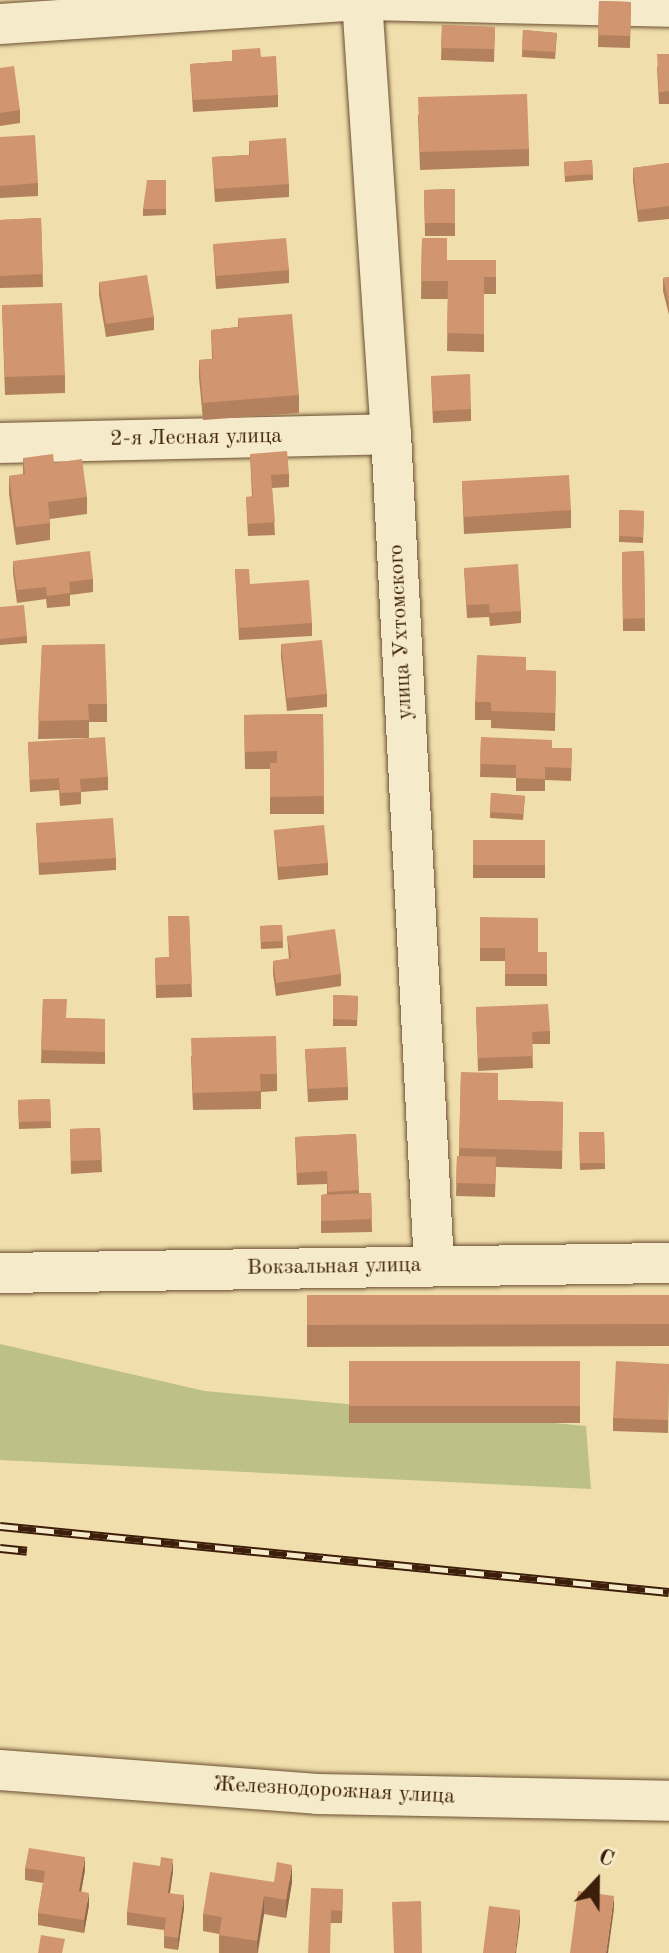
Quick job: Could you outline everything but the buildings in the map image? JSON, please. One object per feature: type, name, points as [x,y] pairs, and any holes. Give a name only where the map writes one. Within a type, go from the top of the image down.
[{"type":"street","points":[[0,24],[363,0],[669,7]]},
{"type":"street","name":"улица Ухтомского","points":[[363,0],[391,434],[434,1265]]},
{"type":"street","name":"2-я Лесная улица","points":[[0,443],[391,434]]},
{"type":"street","name":"Вокзальная улица","points":[[0,1273],[669,1263]]},
{"type":"street","name":"Железнодорожная улица","points":[[0,1770],[317,1794],[669,1801]]},
{"type":"green space","points":[[0,1344],[205,1391],[586,1426],[591,1489],[0,1460]]},
{"type":"railway","points":[[0,1526],[669,1592]]},
{"type":"railway","points":[[0,1548],[27,1551]]}]
